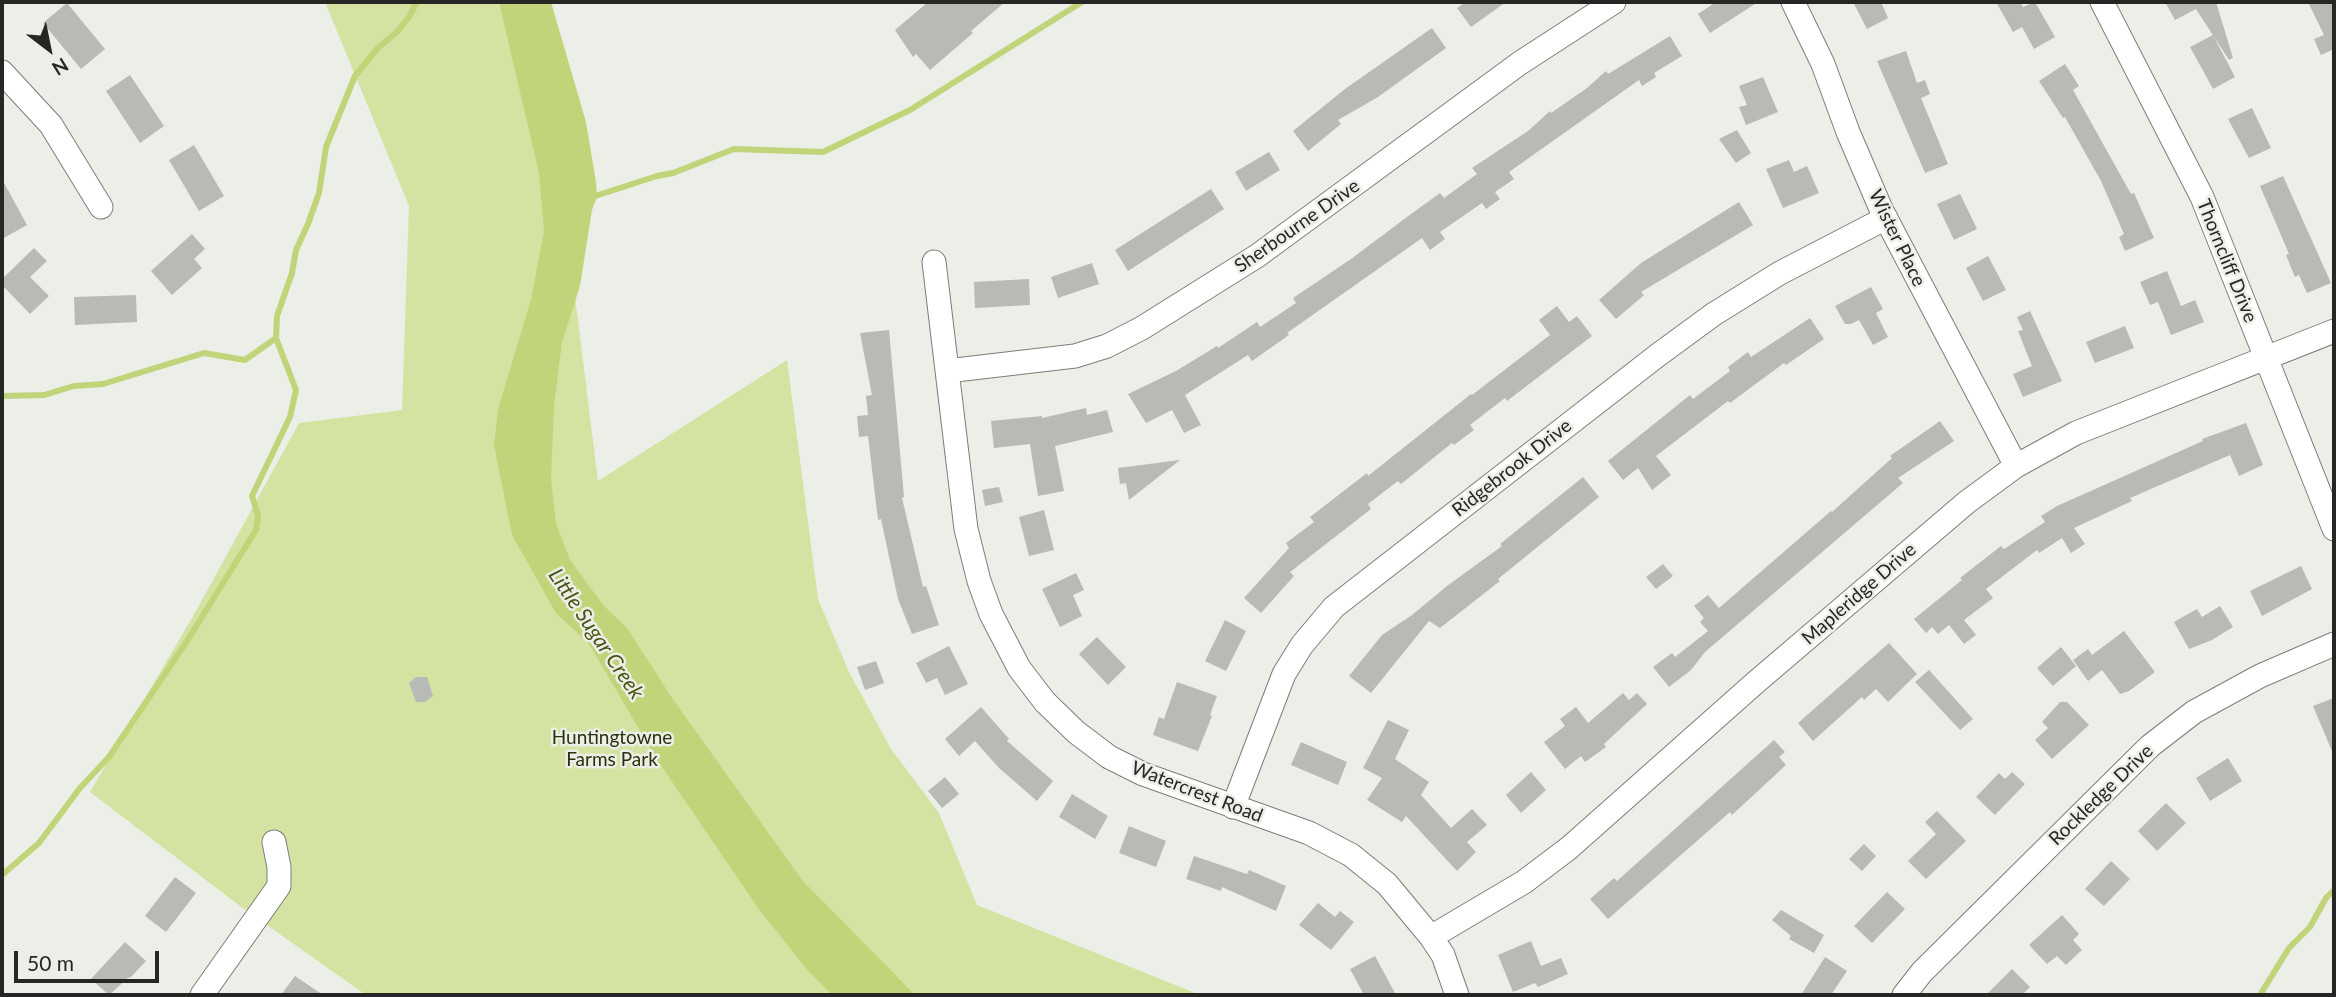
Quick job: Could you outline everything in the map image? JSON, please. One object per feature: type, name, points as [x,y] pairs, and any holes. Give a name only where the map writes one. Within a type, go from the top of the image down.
[{"type":"street","name":"Sherbourne Drive","points":[[947,371],[1075,356],[1107,346],[1142,328],[1257,256],[1520,63],[1614,2]]},
{"type":"street","name":"Wister Place","points":[[1793,2],[1823,64],[1848,132],[1886,218],[2016,467]]},
{"type":"street","name":"Thorncliff Drive","points":[[2102,2],[2202,197],[2334,529]]},
{"type":"street","points":[[2,72],[51,125],[101,207]]},
{"type":"street","name":"Ridgebrook Drive","points":[[1233,807],[1284,674],[1302,645],[1334,607],[1714,314],[1780,273],[1886,218]]},
{"type":"street","name":"Watercrest Road","points":[[934,262],[966,529],[979,581],[1019,668],[1045,702],[1076,732],[1109,757],[1143,774],[1309,833],[1351,855],[1387,884],[1431,937],[1443,955],[1457,995]]},
{"type":"street","name":"Mapleridge Drive","points":[[1431,937],[1524,883],[1569,848],[1755,683],[1967,502],[2016,467],[2076,433],[2334,331]]},
{"type":"street","name":"Rockledge Drive","points":[[1904,995],[1922,972],[2150,746],[2194,712],[2260,676],[2334,644]]},
{"type":"street","points":[[202,995],[279,886],[279,867],[274,842]]},
{"type":"green space","name":"Huntingtowne Farms Park","points":[[325,2],[530,2],[575,296],[598,481],[787,360],[818,599],[849,672],[891,749],[939,813],[977,905],[1200,995],[366,995],[240,906],[90,792],[196,611],[299,423],[402,410],[409,206]]},
{"type":"water","name":"Little Sugar Creek","points":[[499,2],[551,2],[586,122],[596,182],[597,197],[592,210],[580,286],[562,342],[554,406],[551,479],[556,523],[570,560],[604,606],[627,628],[672,698],[802,880],[915,995],[832,995],[809,972],[758,908],[658,761],[589,644],[556,613],[512,535],[494,445],[498,409],[531,300],[544,231],[539,173]]},
{"type":"building","points":[[928,2],[1005,2],[930,70],[916,54],[913,57],[895,30]]},
{"type":"building","points":[[1466,2],[1506,2],[1471,27],[1457,8]]},
{"type":"building","points":[[1716,2],[1758,2],[1710,33],[1698,14]]},
{"type":"building","points":[[1853,2],[1881,2],[1888,18],[1867,29]]},
{"type":"building","points":[[1996,2],[2020,2],[2023,7],[2035,2],[2055,37],[2034,49],[2022,27],[2013,32]]},
{"type":"building","points":[[2165,2],[2216,2],[2233,58],[2229,60],[2196,9],[2175,20]]},
{"type":"building","points":[[2308,2],[2334,2],[2334,55],[2332,50],[2321,55],[2314,39],[2324,35]]},
{"type":"building","points":[[67,3],[105,49],[81,69],[43,23]]},
{"type":"building","points":[[1432,28],[1446,48],[1378,97],[1338,120],[1341,124],[1308,151],[1293,131],[1345,89]]},
{"type":"building","points":[[2213,35],[2235,77],[2213,89],[2190,47]]},
{"type":"building","points":[[1670,36],[1682,56],[1654,73],[1656,77],[1642,86],[1639,80],[1509,172],[1514,179],[1495,192],[1500,199],[1486,209],[1482,203],[1440,232],[1445,239],[1430,250],[1422,238],[1287,333],[1289,335],[1252,361],[1248,355],[1185,395],[1201,425],[1184,433],[1172,410],[1146,423],[1128,394],[1176,371],[1217,346],[1218,348],[1257,322],[1260,327],[1296,303],[1293,298],[1440,193],[1444,198],[1477,174],[1472,168],[1528,131],[1550,111],[1551,113],[1587,88],[1606,71],[1608,74]]},
{"type":"building","points":[[1906,51],[1917,83],[1925,80],[1930,94],[1921,98],[1948,164],[1925,173],[1877,61]]},
{"type":"building","points":[[2065,64],[2079,86],[2073,90],[2131,194],[2134,193],[2154,238],[2125,251],[2119,237],[2124,234],[2101,181],[2065,117],[2063,118],[2039,81]]},
{"type":"building","points":[[130,75],[164,126],[140,143],[106,91]]},
{"type":"building","points":[[1763,77],[1778,112],[1746,125],[1739,107],[1747,105],[1739,86]]},
{"type":"building","points":[[2252,108],[2271,148],[2249,158],[2228,119]]},
{"type":"building","points":[[1737,130],[1751,153],[1736,163],[1719,139]]},
{"type":"building","points":[[194,145],[224,196],[199,211],[169,160]]},
{"type":"building","points":[[1269,152],[1280,170],[1246,191],[1235,172]]},
{"type":"building","points":[[1789,160],[1794,172],[1807,166],[1819,193],[1783,208],[1766,169]]},
{"type":"building","points":[[2283,176],[2331,283],[2307,293],[2299,275],[2295,277],[2286,255],[2289,254],[2260,186]]},
{"type":"building","points":[[2,179],[27,225],[2,239]]},
{"type":"building","points":[[1211,189],[1224,209],[1128,271],[1115,250]]},
{"type":"building","points":[[1960,194],[1977,229],[1954,240],[1937,204]]},
{"type":"building","points":[[1739,202],[1753,225],[1641,292],[1644,295],[1616,319],[1599,300],[1641,263]]},
{"type":"building","points":[[192,234],[205,249],[194,259],[202,268],[172,295],[151,271]]},
{"type":"building","points":[[34,248],[47,261],[30,277],[49,296],[30,314],[2,285],[2,279]]},
{"type":"building","points":[[1988,256],[2006,290],[1983,301],[1966,268]]},
{"type":"building","points":[[1092,263],[1099,284],[1058,298],[1051,277]]},
{"type":"building","points":[[2167,271],[2181,306],[2195,300],[2204,322],[2171,335],[2158,302],[2150,305],[2140,282]]},
{"type":"building","points":[[1029,279],[1030,305],[975,308],[974,282]]},
{"type":"building","points":[[1871,287],[1883,309],[1876,313],[1888,337],[1873,345],[1859,320],[1845,324],[1835,306]]},
{"type":"building","points":[[136,295],[137,322],[75,325],[74,297]]},
{"type":"building","points":[[1557,306],[1569,322],[1577,316],[1592,336],[1507,401],[1505,398],[1470,425],[1474,430],[1454,445],[1452,443],[1401,484],[1398,481],[1368,504],[1371,509],[1290,572],[1294,576],[1261,613],[1244,598],[1289,548],[1286,543],[1314,522],[1310,517],[1367,473],[1368,476],[1550,335],[1539,320]]},
{"type":"building","points":[[2030,311],[2062,381],[2023,397],[2013,374],[2032,366],[2018,331],[2023,330],[2017,317]]},
{"type":"building","points":[[1810,318],[1824,339],[1786,365],[1784,363],[1730,403],[1728,401],[1656,456],[1671,475],[1652,490],[1638,468],[1623,480],[1608,461],[1690,395],[1693,399],[1730,371],[1728,367],[1748,352],[1751,357]]},
{"type":"building","points":[[2125,326],[2134,348],[2095,363],[2086,342]]},
{"type":"building","points":[[889,330],[902,498],[923,587],[926,586],[939,625],[912,634],[898,599],[881,519],[878,520],[868,436],[859,437],[857,416],[868,415],[866,396],[872,395],[860,333]]},
{"type":"building","points":[[1086,408],[1087,415],[1107,410],[1113,432],[1055,446],[1064,491],[1038,496],[1030,444],[994,448],[991,421],[1042,418]]},
{"type":"building","points":[[1940,421],[1954,441],[1898,478],[1903,483],[1705,652],[1691,670],[1669,687],[1653,667],[1672,653],[1675,657],[1708,631],[1700,622],[1704,618],[1694,606],[1708,595],[1719,608],[1832,512],[1892,458],[1890,456]]},
{"type":"building","points":[[2246,423],[2263,465],[2239,476],[2230,455],[2130,498],[2132,501],[2074,528],[2085,544],[2071,553],[2062,538],[2039,553],[2037,550],[1986,589],[1993,598],[1964,620],[1976,635],[1964,644],[1949,625],[1938,634],[1932,627],[1926,633],[1914,619],[2001,546],[2004,549],[2045,522],[2041,516],[2057,506],[2203,441],[2202,439]]},
{"type":"building","points":[[1180,460],[1129,500],[1126,483],[1120,484],[1118,468]]},
{"type":"building","points":[[1583,477],[1599,497],[1440,628],[1429,621],[1371,693],[1349,676],[1382,635],[1502,546],[1500,544]]},
{"type":"building","points":[[999,487],[1003,502],[985,506],[982,490]]},
{"type":"building","points":[[1044,510],[1054,550],[1029,556],[1019,517]]},
{"type":"building","points":[[1663,564],[1673,576],[1656,589],[1646,577]]},
{"type":"building","points":[[2301,566],[2312,589],[2262,616],[2250,591]]},
{"type":"building","points":[[1076,573],[1084,590],[1073,595],[1082,616],[1060,627],[1042,589]]},
{"type":"building","points":[[2220,606],[2233,627],[2212,640],[2189,649],[2174,622],[2197,609],[2202,617]]},
{"type":"building","points":[[1225,620],[1246,631],[1226,671],[1205,661]]},
{"type":"building","points":[[2124,631],[2155,672],[2129,691],[2120,694],[2102,670],[2088,681],[2073,660],[2088,649],[2092,655]]},
{"type":"building","points":[[1097,637],[1126,667],[1108,685],[1079,654]]},
{"type":"building","points":[[1889,643],[1917,674],[1888,702],[1876,689],[1864,700],[1862,697],[1813,741],[1798,723]]},
{"type":"building","points":[[949,646],[968,684],[945,695],[937,678],[926,683],[916,663]]},
{"type":"building","points":[[2061,647],[2076,666],[2053,686],[2037,668]]},
{"type":"building","points":[[876,661],[884,683],[865,690],[857,667]]},
{"type":"building","points":[[1929,670],[1973,719],[1960,730],[1915,682]]},
{"type":"building","points":[[416,677],[427,677],[433,696],[425,702],[416,702],[409,683]]},
{"type":"building","points":[[1177,682],[1217,696],[1198,751],[1153,735],[1159,717],[1164,719]]},
{"type":"building","points":[[1623,693],[1629,700],[1637,693],[1647,704],[1604,744],[1606,747],[1585,762],[1581,756],[1565,769],[1544,742],[1565,726],[1560,719],[1576,707],[1588,723]]},
{"type":"building","points":[[2334,698],[2334,756],[2313,706]]},
{"type":"building","points":[[2060,702],[2067,702],[2089,725],[2052,759],[2035,740],[2048,728],[2042,722]]},
{"type":"building","points":[[981,707],[1009,739],[1007,741],[1053,781],[1037,801],[999,768],[975,741],[959,756],[945,739]]},
{"type":"building","points":[[1388,720],[1409,730],[1395,759],[1429,782],[1421,795],[1451,828],[1472,809],[1487,825],[1467,842],[1476,852],[1457,871],[1406,816],[1402,822],[1367,800],[1382,778],[1363,768]]},
{"type":"building","points":[[1774,740],[1785,752],[1779,757],[1786,765],[1732,815],[1730,812],[1608,919],[1590,899],[1614,878],[1617,881]]},
{"type":"building","points":[[1301,742],[1347,762],[1338,785],[1291,765]]},
{"type":"building","points":[[2228,758],[2242,781],[2210,801],[2196,778]]},
{"type":"building","points":[[1531,772],[1546,790],[1521,813],[1506,795]]},
{"type":"building","points":[[2012,772],[2025,784],[1995,815],[1976,797],[1999,773],[2005,779]]},
{"type":"building","points":[[945,777],[959,794],[942,808],[928,791]]},
{"type":"building","points":[[1072,794],[1108,816],[1095,839],[1059,817]]},
{"type":"building","points":[[2166,803],[2186,823],[2157,851],[2138,831]]},
{"type":"building","points":[[1937,811],[1966,841],[1926,879],[1908,861],[1936,834],[1925,822]]},
{"type":"building","points":[[1129,826],[1166,841],[1156,867],[1119,853]]},
{"type":"building","points":[[1864,844],[1876,856],[1862,871],[1849,859]]},
{"type":"building","points":[[1194,856],[1247,874],[1249,870],[1286,886],[1276,911],[1222,887],[1221,891],[1186,879]]},
{"type":"building","points":[[2111,861],[2130,879],[2104,906],[2085,889]]},
{"type":"building","points":[[175,877],[196,893],[166,932],[145,916]]},
{"type":"building","points":[[1887,892],[1905,909],[1872,943],[1854,926]]},
{"type":"building","points":[[1318,903],[1335,917],[1340,911],[1354,922],[1331,950],[1299,925]]},
{"type":"building","points":[[1781,910],[1824,935],[1814,953],[1789,939],[1791,936],[1772,920]]},
{"type":"building","points":[[2062,915],[2079,934],[2073,940],[2082,950],[2066,965],[2057,956],[2047,964],[2029,945]]},
{"type":"building","points":[[1531,941],[1541,966],[1561,958],[1568,974],[1538,987],[1535,983],[1513,992],[1498,955]]},
{"type":"building","points":[[125,942],[146,961],[109,995],[91,979]]},
{"type":"building","points":[[1375,956],[1396,995],[1364,995],[1350,969]]},
{"type":"building","points":[[1825,957],[1847,971],[1831,995],[1801,995]]},
{"type":"building","points":[[2012,969],[2030,987],[2022,995],[1986,995]]},
{"type":"building","points":[[295,976],[323,995],[281,995]]},
{"type":"waterway","points":[[2,875],[39,843],[80,788],[109,757],[187,641],[256,530],[258,515],[252,496],[290,417],[296,390],[276,338],[277,316],[292,273],[296,250],[319,193],[326,147],[355,76],[377,49],[398,31],[417,2]]},
{"type":"waterway","points":[[592,197],[673,173],[734,149],[823,152],[910,110],[1082,2]]},
{"type":"waterway","points":[[2,396],[44,395],[74,386],[103,384],[204,353],[245,360],[276,338]]},
{"type":"waterway","points":[[2260,995],[2289,948],[2310,927],[2326,898],[2334,890]]}]
